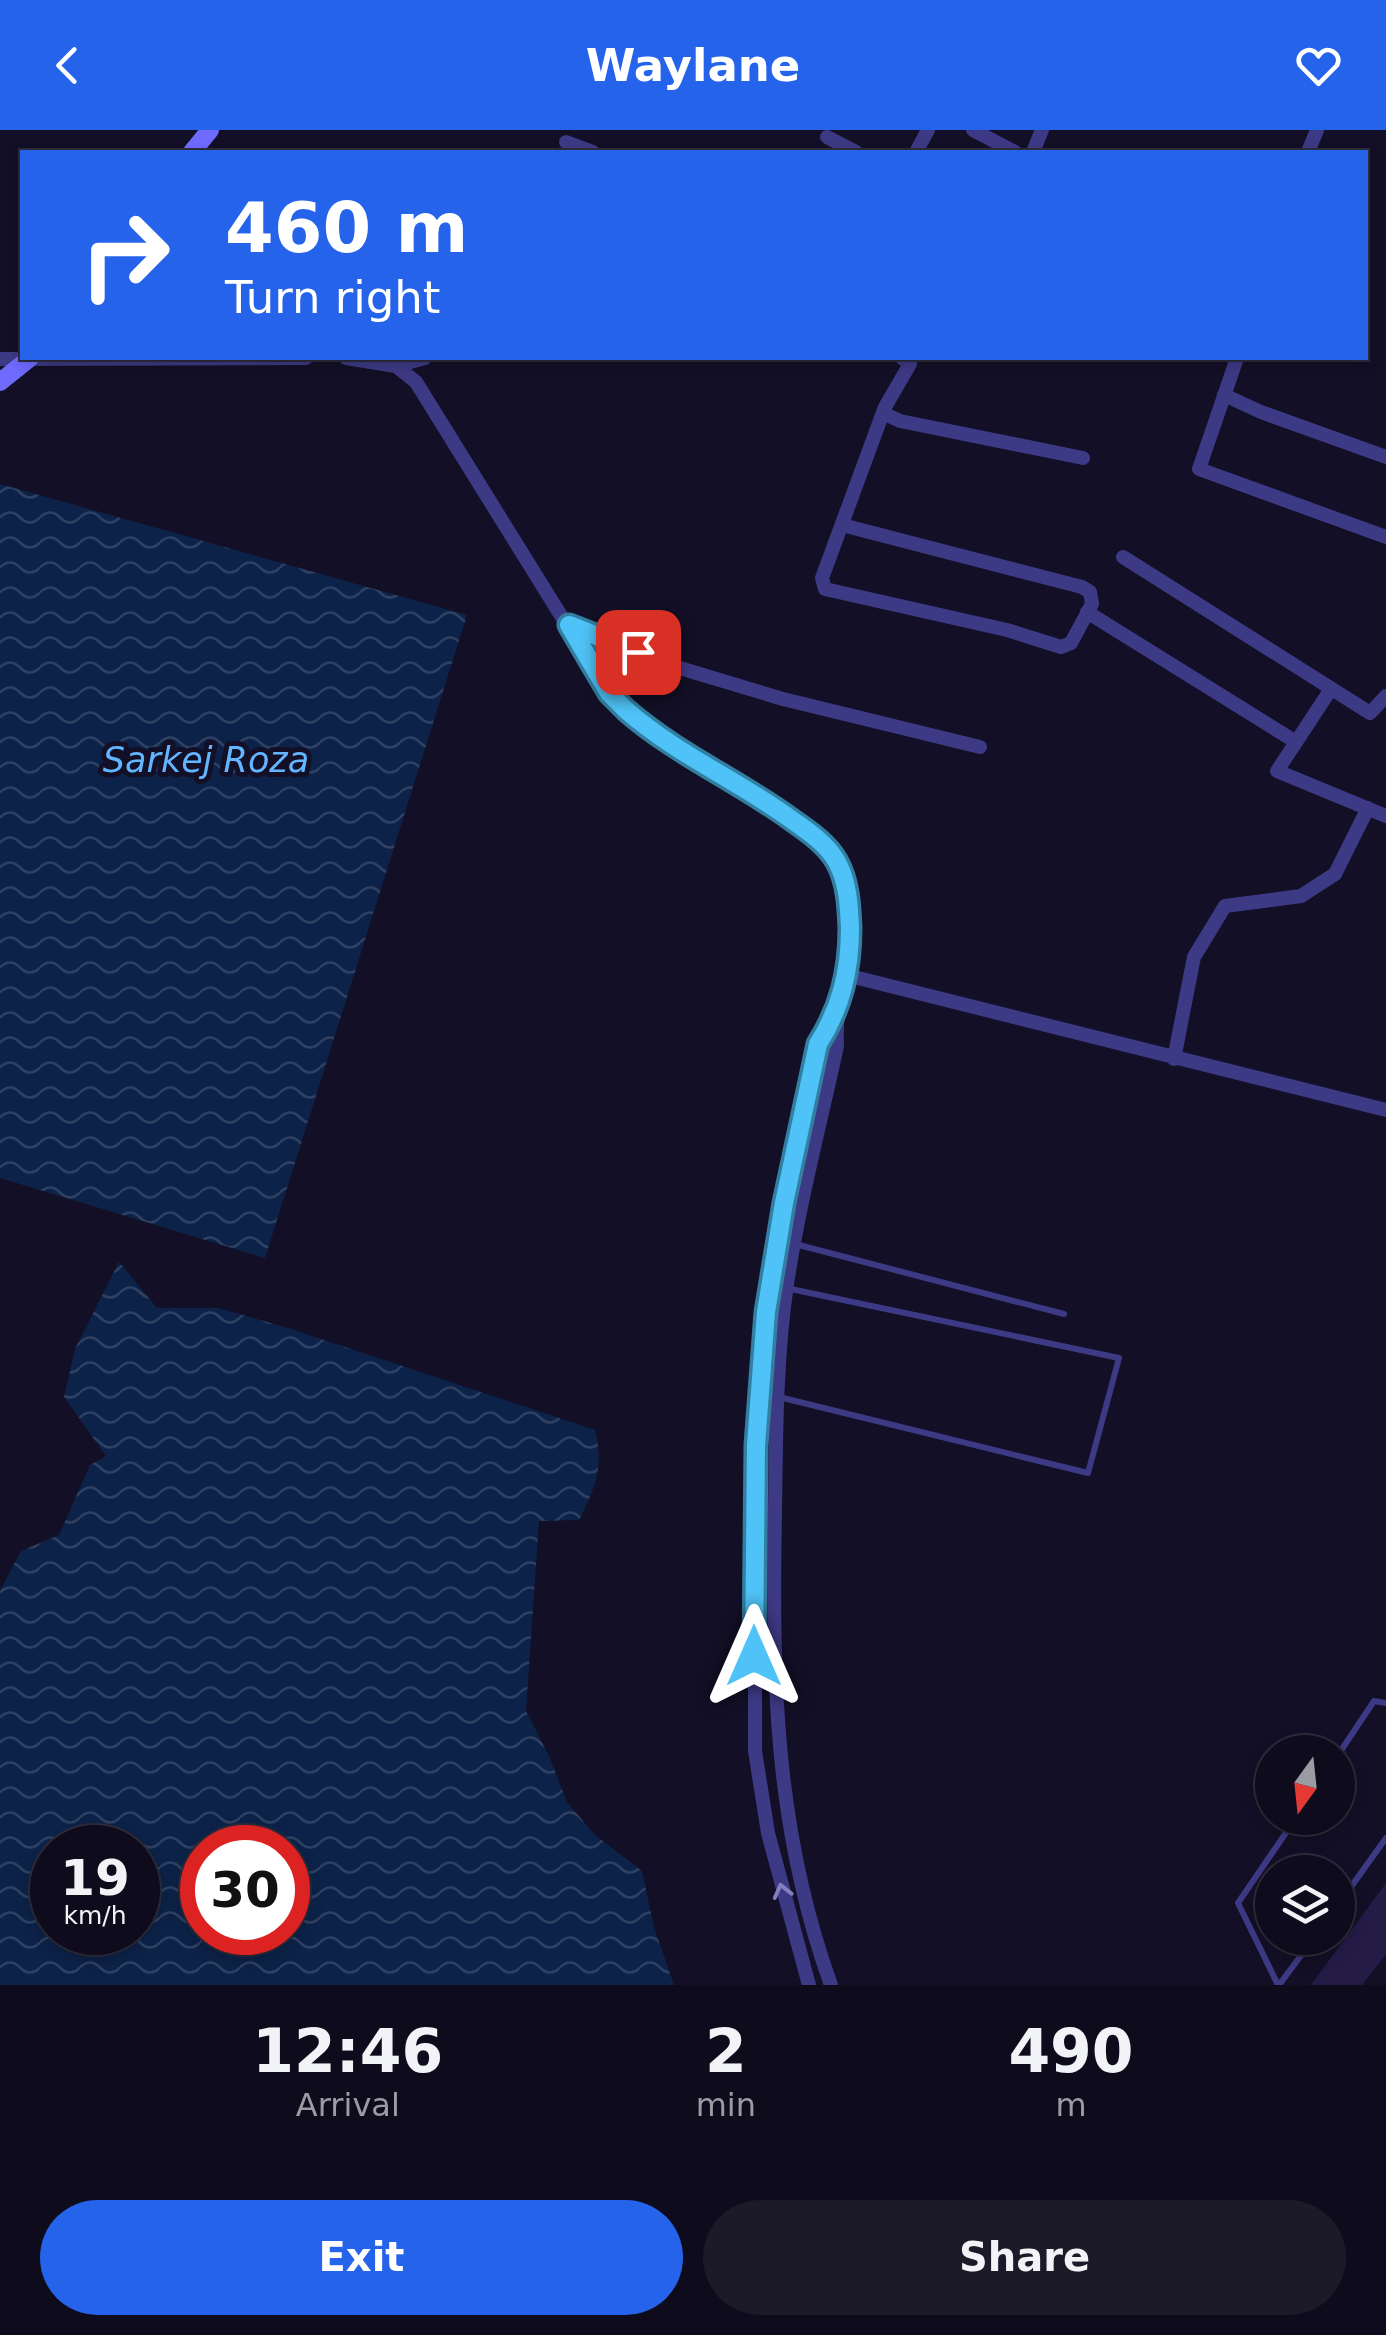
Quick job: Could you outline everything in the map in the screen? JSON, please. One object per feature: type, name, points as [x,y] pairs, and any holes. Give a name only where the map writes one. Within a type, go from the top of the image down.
[{"type":"street","points":[[194,150],[210,130]]},
{"type":"street","points":[[972,130],[1012,150]]},
{"type":"street","points":[[827,137],[852,150]]},
{"type":"street","points":[[0,382],[28,360]]},
{"type":"street","points":[[358,360],[396,366],[417,360]]},
{"type":"street","points":[[842,526],[1082,587],[1090,592],[1092,604],[1071,643],[1061,647],[1006,630],[825,589],[822,578],[883,413],[909,360]]},
{"type":"street","points":[[1236,360],[1200,469],[1386,538]]},
{"type":"street","points":[[396,366],[425,394],[609,693],[626,710],[779,810],[835,858],[845,882],[849,914],[846,975],[836,1016],[837,1046],[787,1288],[775,1489],[775,1702],[780,1770],[793,1842],[831,1985]]},
{"type":"street","points":[[1224,395],[1386,458]]},
{"type":"street","points":[[883,413],[900,420],[1083,458]]},
{"type":"street","points":[[1123,557],[1370,712],[1386,696]]},
{"type":"street","points":[[1087,612],[1296,742]]},
{"type":"street","points":[[569,625],[672,666],[783,699],[980,746]]},
{"type":"street","points":[[1332,689],[1277,771],[1386,816]]},
{"type":"street","points":[[1174,1059],[1194,957],[1225,906],[1301,896],[1335,874],[1368,808]]},
{"type":"street","points":[[846,975],[1386,1110]]},
{"type":"street","points":[[809,1985],[771,1847],[758,1770],[754,1700],[755,1487],[758,1385],[769,1285],[818,1044],[836,1016]]},
{"type":"street","points":[[798,1135],[817,1139]]},
{"type":"street","points":[[755,1487],[775,1489]]},
{"type":"street","points":[[754,1700],[775,1702]]},
{"type":"street","points":[[758,1770],[780,1770]]},
{"type":"street","points":[[771,1847],[793,1842]]},
{"type":"lane","points":[[794,1244],[1064,1314]]},
{"type":"lane","points":[[769,1285],[1119,1358],[1088,1473],[778,1397]]},
{"type":"lane","points":[[1351,1735],[1374,1701],[1386,1703]]},
{"type":"lane","points":[[1284,1835],[1238,1903],[1279,1985],[1301,1955]]},
{"type":"lane","points":[[1355,1881],[1386,1838]]},
{"type":"water","name":"Sarkej Roza","points":[[0,484],[467,615],[265,1258],[0,1178]]},
{"type":"water","points":[[119,1262],[157,1308],[218,1308],[595,1430],[597,1476],[579,1520],[539,1521],[526,1711],[567,1802],[594,1834],[642,1871],[654,1927],[674,1985],[0,1985],[0,1591],[21,1551],[59,1535],[90,1465],[106,1456],[64,1397],[75,1349]]},
{"type":"building","points":[[1386,1883],[1386,1954],[1362,1985],[1311,1985],[1333,1955],[1355,1955],[1355,1925]]},
{"type":"route","points":[[638,652],[569,625],[609,693],[626,710],[779,810],[827,849],[845,882],[849,914],[846,975],[836,1016],[818,1044],[770,1273],[758,1385],[754,1656]]}]
